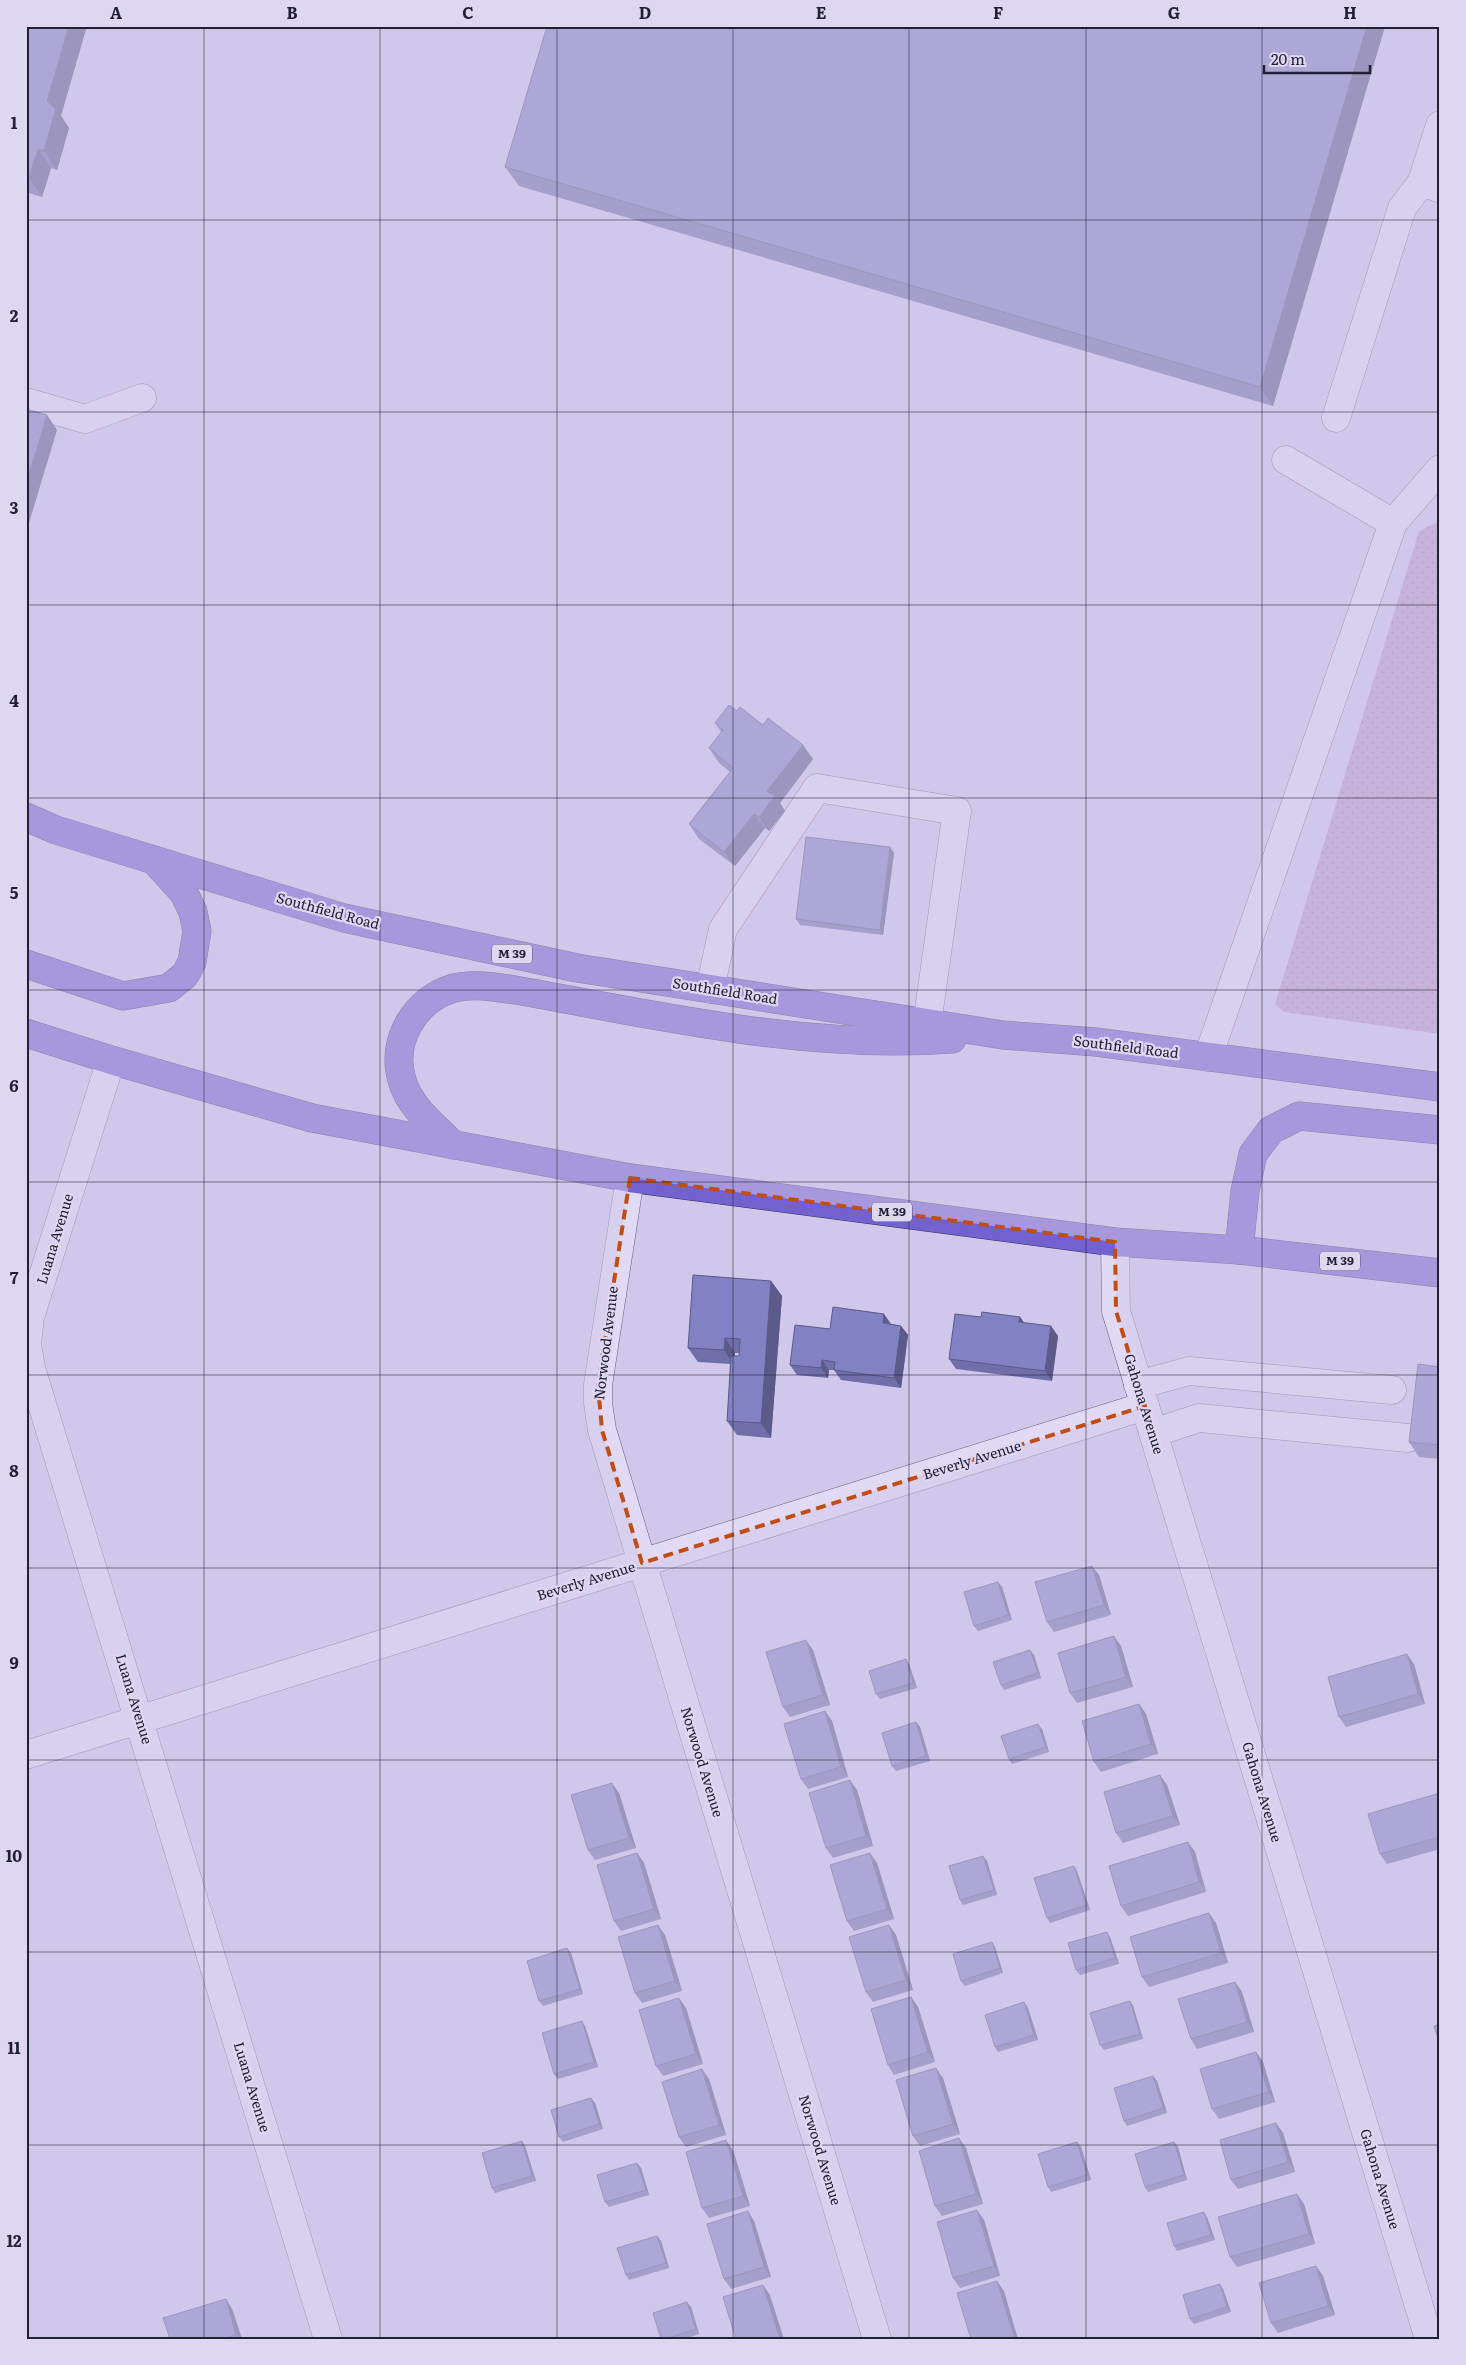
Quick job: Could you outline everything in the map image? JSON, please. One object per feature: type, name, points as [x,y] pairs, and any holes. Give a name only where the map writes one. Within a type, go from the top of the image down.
[{"type":"highway","name":"Southfield Road","points":[[26,818],[56,830],[344,918],[577,968],[1003,1035],[1096,1042],[1440,1087]]},
{"type":"highway","points":[[26,964],[123,996],[169,988],[184,975],[192,962],[197,931],[193,912],[184,893],[154,860]]},
{"type":"highway","points":[[453,1145],[416,1107],[402,1080],[399,1051],[407,1025],[422,1004],[454,988],[486,986],[515,990],[700,1023],[786,1034],[868,1040],[924,1041],[1003,1035]]},
{"type":"highway","name":"M 39","points":[[26,1032],[111,1060],[312,1118],[630,1178],[1116,1242],[1240,1250],[1440,1273]]},
{"type":"highway","points":[[1240,1250],[1245,1190],[1253,1154],[1271,1130],[1299,1116],[1440,1130]]},
{"type":"street","points":[[1336,418],[1402,208],[1431,185],[1440,125]]},
{"type":"street","points":[[26,402],[85,419],[142,398]]},
{"type":"street","points":[[1286,460],[1393,524]]},
{"type":"street","points":[[1208,1057],[1393,524],[1440,469]]},
{"type":"street","points":[[710,989],[722,928],[817,788],[957,811],[927,1024]]},
{"type":"street","name":"Luana Avenue","points":[[111,1060],[30,1317],[27,1344],[31,1368],[328,2339]]},
{"type":"street","name":"Norwood Avenue","points":[[630,1178],[598,1385],[598,1403],[602,1430],[877,2339]]},
{"type":"street","name":"Gahona Avenue","points":[[1116,1242],[1116,1311],[1429,2339]]},
{"type":"street","name":"Beverly Avenue","points":[[26,1755],[642,1564],[1142,1396],[1189,1371],[1392,1390]]},
{"type":"street","points":[[1153,1433],[1199,1418],[1408,1438]]},
{"type":"highlighted area","points":[[630,1178],[1115,1242],[1116,1311],[1145,1406],[642,1563],[602,1430],[598,1385]]},
{"type":"shaded area","points":[[1440,521],[1440,1034],[1284,1012],[1275,1004],[1419,531]]},
{"type":"building","points":[[26,26],[69,26],[47,101],[56,109],[44,151],[38,149],[29,178],[26,177]]},
{"type":"building","points":[[547,26],[1367,26],[1260,387],[505,167]]},
{"type":"building","points":[[26,409],[47,415],[26,484]]},
{"type":"building","points":[[729,705],[737,711],[740,707],[763,725],[768,718],[803,745],[767,791],[775,796],[759,817],[754,814],[724,852],[689,824],[733,768],[709,748],[723,730],[715,723]]},
{"type":"building","points":[[806,837],[890,847],[880,930],[796,919]]},
{"type":"building","points":[[693,1275],[771,1281],[761,1423],[727,1421],[731,1356],[739,1356],[740,1339],[725,1338],[724,1350],[688,1348]]},
{"type":"building","points":[[833,1307],[884,1314],[883,1323],[901,1326],[894,1378],[834,1370],[835,1362],[822,1360],[821,1368],[790,1365],[795,1325],[830,1329]]},
{"type":"building","points":[[982,1312],[1020,1317],[1019,1322],[1051,1326],[1045,1371],[949,1359],[955,1314],[981,1317]]},
{"type":"building","points":[[1418,1364],[1440,1367],[1440,1445],[1409,1442]]},
{"type":"building","points":[[1092,1566],[1104,1605],[1047,1622],[1035,1582]]},
{"type":"building","points":[[998,1582],[1008,1615],[974,1626],[964,1592]]},
{"type":"building","points":[[1114,1636],[1126,1677],[1070,1693],[1058,1653]]},
{"type":"building","points":[[806,1640],[823,1695],[783,1707],[766,1652]]},
{"type":"building","points":[[1030,1650],[1038,1673],[1001,1685],[993,1662]]},
{"type":"building","points":[[1407,1654],[1418,1694],[1339,1717],[1328,1677]]},
{"type":"building","points":[[906,1659],[913,1683],[876,1694],[869,1671]]},
{"type":"building","points":[[1139,1704],[1151,1744],[1094,1762],[1082,1721]]},
{"type":"building","points":[[825,1711],[841,1767],[801,1779],[784,1724]]},
{"type":"building","points":[[916,1722],[926,1756],[892,1766],[882,1733]]},
{"type":"building","points":[[1038,1724],[1046,1747],[1009,1759],[1001,1736]]},
{"type":"building","points":[[1160,1775],[1173,1816],[1116,1833],[1104,1792]]},
{"type":"building","points":[[850,1780],[866,1836],[826,1848],[809,1793]]},
{"type":"building","points":[[612,1783],[629,1838],[588,1850],[571,1795]]},
{"type":"building","points":[[1440,1793],[1440,1837],[1380,1854],[1368,1814]]},
{"type":"building","points":[[1188,1842],[1199,1882],[1121,1906],[1109,1866]]},
{"type":"building","points":[[637,1853],[654,1909],[614,1921],[597,1865]]},
{"type":"building","points":[[870,1853],[887,1909],[847,1921],[830,1865]]},
{"type":"building","points":[[983,1856],[994,1890],[960,1900],[949,1866]]},
{"type":"building","points":[[1074,1866],[1086,1905],[1047,1918],[1034,1878]]},
{"type":"building","points":[[1209,1913],[1221,1953],[1142,1977],[1130,1937]]},
{"type":"building","points":[[658,1925],[675,1981],[635,1993],[618,1937]]},
{"type":"building","points":[[889,1925],[906,1980],[866,1992],[849,1937]]},
{"type":"building","points":[[1107,1932],[1115,1958],[1076,1970],[1068,1943]]},
{"type":"building","points":[[992,1942],[1000,1968],[961,1981],[953,1954]]},
{"type":"building","points":[[567,1948],[580,1989],[539,2001],[527,1961]]},
{"type":"building","points":[[1235,1982],[1247,2022],[1191,2039],[1178,1999]]},
{"type":"building","points":[[911,1997],[928,2052],[888,2065],[871,2009]]},
{"type":"building","points":[[679,1998],[696,2054],[656,2066],[639,2010]]},
{"type":"building","points":[[1130,2001],[1140,2034],[1100,2045],[1090,2013]]},
{"type":"building","points":[[1024,2002],[1034,2035],[995,2047],[985,2015]]},
{"type":"building","points":[[582,2021],[594,2062],[554,2074],[542,2033]]},
{"type":"building","points":[[1440,2024],[1440,2045],[1434,2026]]},
{"type":"building","points":[[1256,2052],[1268,2092],[1212,2109],[1200,2069]]},
{"type":"building","points":[[936,2068],[953,2124],[913,2136],[896,2080]]},
{"type":"building","points":[[702,2069],[719,2125],[679,2137],[662,2082]]},
{"type":"building","points":[[1153,2076],[1163,2108],[1124,2121],[1114,2088]]},
{"type":"building","points":[[591,2098],[599,2124],[559,2137],[551,2110]]},
{"type":"building","points":[[1276,2123],[1288,2162],[1231,2180],[1220,2140]]},
{"type":"building","points":[[959,2138],[976,2194],[935,2206],[919,2151]]},
{"type":"building","points":[[726,2140],[743,2196],[702,2208],[686,2152]]},
{"type":"building","points":[[522,2141],[532,2176],[492,2188],[482,2153]]},
{"type":"building","points":[[1077,2142],[1087,2175],[1048,2187],[1038,2154]]},
{"type":"building","points":[[1174,2142],[1184,2175],[1145,2187],[1135,2154]]},
{"type":"building","points":[[637,2163],[646,2190],[605,2202],[597,2175]]},
{"type":"building","points":[[1297,2194],[1309,2234],[1230,2257],[1218,2217]]},
{"type":"building","points":[[977,2210],[994,2266],[953,2278],[937,2222]]},
{"type":"building","points":[[748,2211],[764,2267],[724,2279],[707,2224]]},
{"type":"building","points":[[1204,2212],[1211,2235],[1174,2246],[1167,2223]]},
{"type":"building","points":[[657,2236],[666,2263],[626,2275],[617,2248]]},
{"type":"building","points":[[1316,2266],[1328,2306],[1271,2323],[1259,2283]]},
{"type":"building","points":[[997,2281],[1014,2337],[1007,2339],[971,2339],[957,2293]]},
{"type":"building","points":[[1220,2284],[1227,2307],[1190,2319],[1183,2295]]},
{"type":"building","points":[[763,2285],[780,2339],[736,2339],[723,2297]]},
{"type":"building","points":[[226,2299],[236,2334],[229,2337],[229,2339],[170,2339],[163,2318]]},
{"type":"building","points":[[687,2302],[696,2329],[661,2339],[653,2313]]}]
